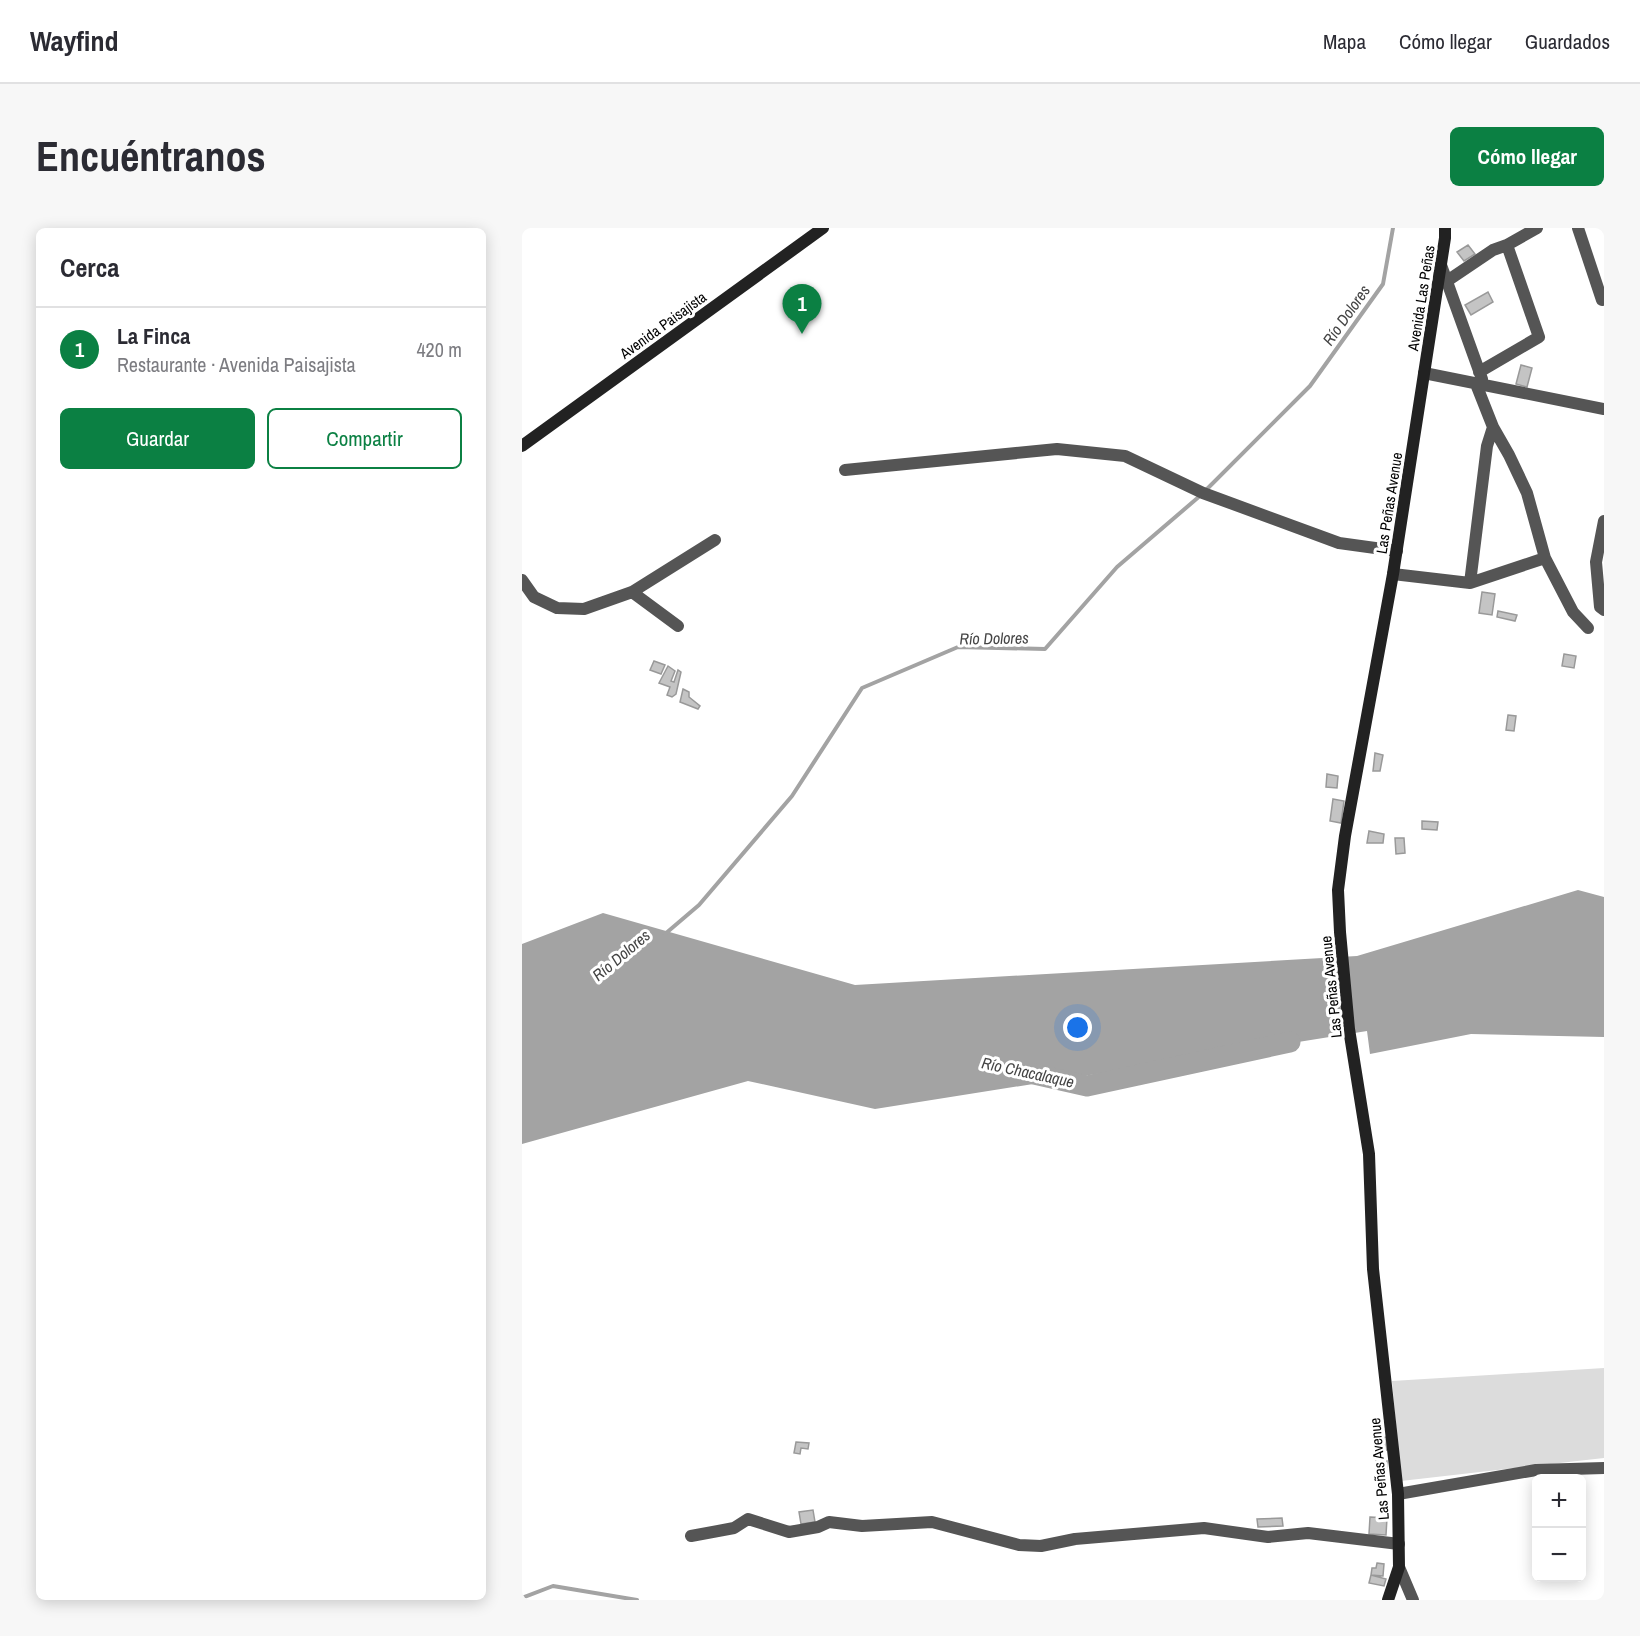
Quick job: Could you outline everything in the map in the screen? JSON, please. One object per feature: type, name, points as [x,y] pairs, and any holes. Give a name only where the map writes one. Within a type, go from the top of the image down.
[{"type":"main road","name":"Avenida Las Peñas","points":[[1424,373],[1446,238],[1445,228]]},
{"type":"main road","name":"Avenida Paisajista","points":[[522,446],[814,230]]},
{"type":"main road","name":"Las Peñas Avenue","points":[[1388,1600],[1399,1567],[1398,1494],[1373,1269],[1369,1154],[1349,1029],[1338,890],[1345,836],[1397,551],[1424,373]]},
{"type":"street","points":[[1447,281],[1493,250],[1537,228]]},
{"type":"street","points":[[1578,228],[1602,300],[1604,299]]},
{"type":"street","points":[[1480,380],[1539,337],[1507,245]]},
{"type":"street","points":[[1441,265],[1480,380],[1493,428],[1527,493],[1545,558],[1574,612],[1588,628]]},
{"type":"street","points":[[1424,373],[1480,380],[1604,410]]},
{"type":"street","points":[[1470,583],[1487,446],[1493,428]]},
{"type":"street","points":[[845,470],[1057,449],[1125,456],[1203,493],[1339,543],[1397,551]]},
{"type":"street","points":[[1604,520],[1596,562],[1600,607],[1604,610]]},
{"type":"street","points":[[522,580],[534,597],[557,608],[584,609],[632,592],[715,540]]},
{"type":"street","points":[[1393,574],[1470,583],[1545,558]]},
{"type":"street","points":[[632,592],[678,626]]},
{"type":"street","points":[[1398,1494],[1536,1470],[1604,1468]]},
{"type":"street","points":[[691,1536],[734,1528],[748,1519],[789,1532],[818,1527],[829,1522],[862,1526],[932,1522],[1019,1545],[1041,1546],[1075,1539],[1204,1528],[1268,1537],[1308,1533],[1399,1544]]},
{"type":"street","points":[[1399,1567],[1413,1600]]},
{"type":"shaded area","points":[[1604,1368],[1604,1458],[1401,1481],[1392,1381]]},
{"type":"water","points":[[1578,890],[1604,897],[1604,1037],[1471,1034],[1370,1054],[1367,1031],[875,1109],[748,1081],[522,1144],[522,944],[603,913],[855,985],[1357,956]]},
{"type":"building","points":[[1468,245],[1475,254],[1464,261],[1457,252]]},
{"type":"building","points":[[1488,292],[1493,302],[1471,315],[1465,305]]},
{"type":"building","points":[[1521,365],[1532,368],[1527,387],[1516,384]]},
{"type":"building","points":[[1482,592],[1495,594],[1492,615],[1479,613]]},
{"type":"building","points":[[1498,611],[1517,615],[1515,621],[1497,617]]},
{"type":"building","points":[[1564,654],[1576,656],[1574,668],[1562,666]]},
{"type":"building","points":[[654,661],[665,665],[661,674],[650,670]]},
{"type":"building","points":[[668,666],[675,671],[671,681],[674,682],[678,670],[681,672],[676,694],[672,697],[667,695],[670,687],[659,683]]},
{"type":"building","points":[[683,689],[689,692],[689,697],[700,706],[698,709],[680,702]]},
{"type":"building","points":[[1508,715],[1516,716],[1514,731],[1506,730]]},
{"type":"building","points":[[1375,753],[1383,755],[1380,771],[1373,771]]},
{"type":"building","points":[[1327,774],[1338,776],[1337,788],[1326,787]]},
{"type":"building","points":[[1333,799],[1344,801],[1341,823],[1330,821]]},
{"type":"building","points":[[1422,821],[1438,822],[1437,830],[1422,829]]},
{"type":"building","points":[[1369,831],[1384,834],[1383,843],[1367,843]]},
{"type":"building","points":[[1395,838],[1404,838],[1405,853],[1396,854]]},
{"type":"building","points":[[1387,1437],[1387,1450],[1376,1451],[1375,1438]]},
{"type":"building","points":[[796,1442],[809,1443],[808,1449],[801,1448],[800,1454],[794,1453]]},
{"type":"building","points":[[1376,1461],[1387,1461],[1386,1477],[1382,1476],[1382,1469],[1375,1469]]},
{"type":"building","points":[[813,1510],[815,1522],[801,1524],[799,1512]]},
{"type":"building","points":[[1370,1517],[1387,1518],[1386,1535],[1369,1534]]},
{"type":"building","points":[[1282,1518],[1283,1526],[1258,1527],[1257,1519]]},
{"type":"building","points":[[1377,1563],[1384,1564],[1383,1576],[1371,1575],[1372,1568],[1376,1568]]},
{"type":"building","points":[[1371,1575],[1386,1579],[1384,1586],[1369,1583]]},
{"type":"waterway","name":"Río Dolores","points":[[1206,490],[1310,386],[1383,284],[1393,228]]},
{"type":"waterway","name":"Río Dolores","points":[[665,934],[699,905],[792,796],[862,688],[958,647],[1045,649],[1117,567],[1201,495]]},
{"type":"waterway","name":"Río Chacalaque","points":[[1034,1074],[1087,1086],[1290,1042]]},
{"type":"waterway","points":[[522,1598],[553,1586],[637,1600]]},
{"type":"place","name":"La Finca","points":[[802,334]]}]
